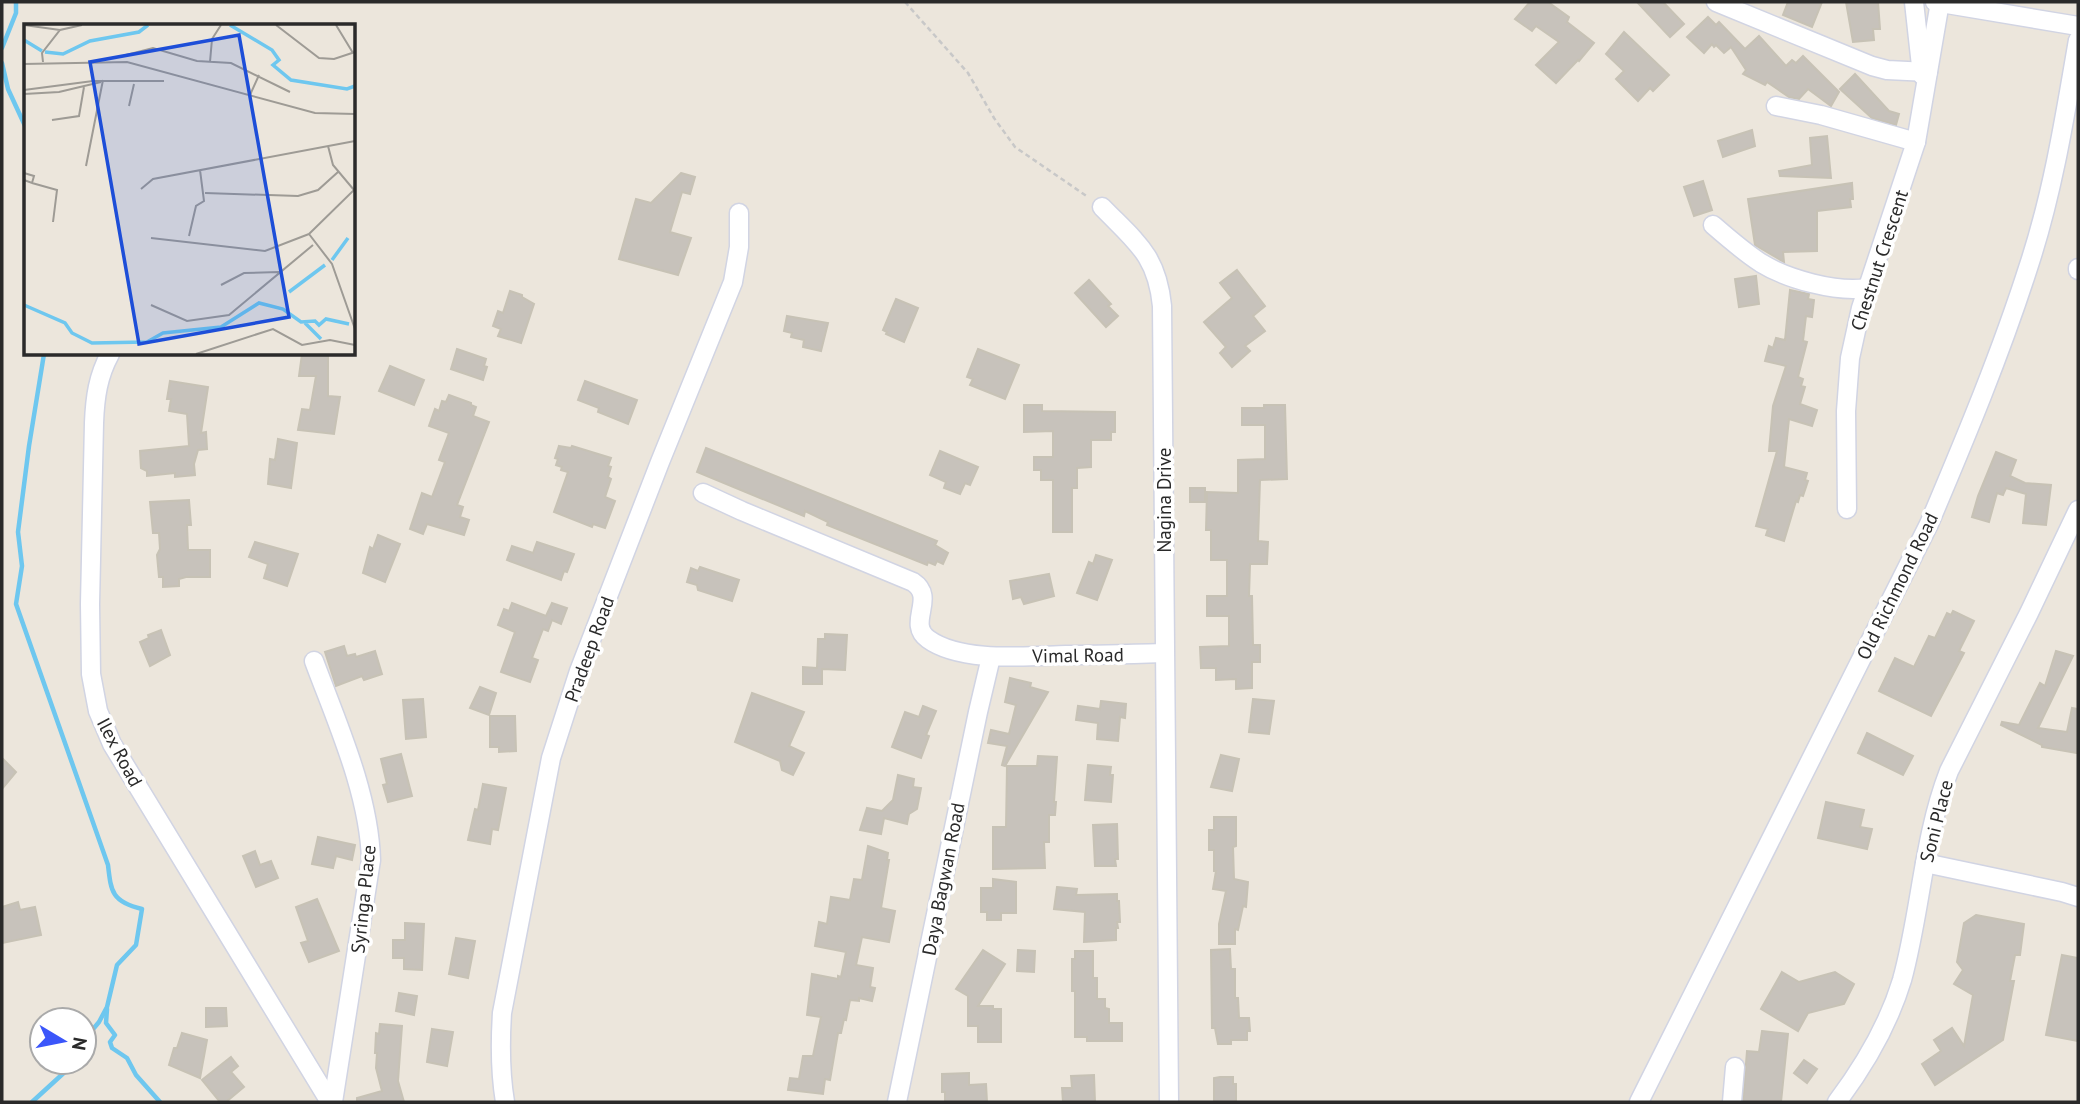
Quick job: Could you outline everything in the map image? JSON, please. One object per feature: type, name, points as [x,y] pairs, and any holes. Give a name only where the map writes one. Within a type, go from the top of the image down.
[{"type":"street","points":[[1716,2],[1872,66],[1887,70],[1925,72]]},
{"type":"street","name":"Chestnut Crescent","points":[[1914,2],[1925,72]]},
{"type":"street","points":[[1938,2],[2078,26]]},
{"type":"street","name":"Chestnut Crescent","points":[[1847,509],[1846,411],[1850,358],[1867,288],[1916,142],[1938,2]]},
{"type":"street","name":"Old Richmond Road","points":[[1639,1102],[1923,536],[1964,442],[2030,264],[2057,161],[2078,40]]},
{"type":"street","points":[[1776,106],[1821,115],[1916,142]]},
{"type":"street","name":"Nagina Drive","points":[[1102,207],[1144,250],[1153,264],[1160,284],[1169,1102]]},
{"type":"street","name":"Pradeep Road","points":[[505,1102],[501,1080],[502,1013],[551,758],[584,659],[733,282],[739,247],[739,213]]},
{"type":"street","points":[[1713,225],[1761,263],[1779,272],[1842,289],[1867,288]]},
{"type":"street","name":"Ilex Road","points":[[109,355],[102,369],[96,394],[94,423],[90,604],[91,674],[98,711],[112,744],[332,1102]]},
{"type":"street","name":"Vimal Road","points":[[703,493],[913,582],[923,593],[919,622],[924,636],[938,645],[991,657],[1164,653]]},
{"type":"street","name":"Soni Place","points":[[1838,1102],[1872,1049],[1901,980],[1938,798],[2078,510]]},
{"type":"street","name":"Daya Bagwan Road","points":[[897,1102],[991,657]]},
{"type":"street","name":"Syringa Place","points":[[314,661],[341,735],[370,835],[371,860],[332,1102]]},
{"type":"street","points":[[1925,863],[2078,897]]},
{"type":"street","points":[[1732,1102],[1735,1067]]},
{"type":"path","points":[[905,2],[968,73],[994,118],[1015,147],[1102,207]]},
{"type":"building","points":[[1530,2],[1548,2],[1569,17],[1567,22],[1594,43],[1556,83],[1536,65],[1559,42],[1536,26],[1532,31],[1515,19]]},
{"type":"building","points":[[1637,2],[1663,2],[1684,24],[1670,37]]},
{"type":"building","points":[[1788,2],[1822,2],[1812,27],[1783,15]]},
{"type":"building","points":[[1846,2],[1878,2],[1880,29],[1873,29],[1874,40],[1853,42]]},
{"type":"building","points":[[1708,17],[1716,25],[1719,22],[1745,49],[1759,36],[1786,66],[1792,60],[1796,63],[1803,56],[1839,92],[1831,106],[1808,89],[1799,99],[1789,97],[1767,82],[1765,85],[1743,74],[1746,70],[1731,47],[1724,53],[1712,44],[1704,53],[1687,37]]},
{"type":"building","points":[[1624,32],[1669,75],[1653,91],[1650,88],[1638,101],[1616,79],[1624,71],[1606,54]]},
{"type":"building","points":[[1855,74],[1889,111],[1899,114],[1896,125],[1872,118],[1840,89]]},
{"type":"building","points":[[1752,130],[1755,146],[1723,157],[1718,141]]},
{"type":"building","points":[[1827,136],[1831,178],[1780,176],[1779,171],[1812,165],[1810,138]]},
{"type":"building","points":[[681,173],[695,177],[690,194],[682,192],[670,232],[691,238],[678,275],[619,259],[636,199],[651,203]]},
{"type":"building","points":[[1703,181],[1712,210],[1694,216],[1684,187]]},
{"type":"building","points":[[1852,183],[1851,207],[1817,211],[1817,251],[1783,252],[1784,262],[1755,245],[1748,199]]},
{"type":"building","points":[[1237,270],[1265,306],[1253,316],[1265,331],[1245,346],[1250,351],[1232,367],[1220,353],[1226,347],[1204,322],[1232,298],[1220,283]]},
{"type":"building","points":[[1756,276],[1759,304],[1739,307],[1735,279]]},
{"type":"building","points":[[1089,280],[1118,316],[1106,327],[1075,293]]},
{"type":"building","points":[[1790,290],[1809,294],[1808,299],[1814,300],[1812,317],[1806,316],[1803,341],[1807,342],[1798,377],[1803,379],[1801,386],[1805,387],[1800,404],[1817,410],[1812,426],[1789,419],[1784,467],[1807,473],[1805,480],[1808,481],[1803,496],[1800,495],[1798,502],[1796,501],[1784,541],[1766,535],[1768,529],[1756,526],[1777,451],[1769,451],[1773,406],[1786,366],[1765,361],[1769,346],[1773,348],[1776,338],[1785,340]]},
{"type":"building","points":[[510,291],[522,295],[534,304],[521,343],[498,336],[501,329],[493,326],[498,311],[503,313]]},
{"type":"building","points":[[896,299],[918,308],[904,342],[883,330]]},
{"type":"building","points":[[787,316],[828,323],[821,351],[803,347],[804,340],[791,337],[792,333],[784,331]]},
{"type":"building","points":[[457,349],[486,359],[484,366],[487,367],[483,380],[451,369]]},
{"type":"building","points":[[978,349],[1019,365],[1005,399],[970,385],[973,379],[967,377]]},
{"type":"building","points":[[302,355],[328,355],[328,396],[340,397],[334,434],[298,430],[302,409],[310,410],[316,376],[299,376]]},
{"type":"building","points":[[390,366],[424,380],[414,405],[379,391]]},
{"type":"building","points":[[170,381],[208,387],[201,433],[206,432],[207,449],[198,450],[194,464],[195,475],[175,477],[175,473],[147,476],[147,471],[141,468],[140,451],[189,446],[187,414],[169,411],[171,399],[167,399]]},
{"type":"building","points":[[585,381],[637,400],[628,424],[598,412],[599,408],[578,400]]},
{"type":"building","points":[[449,395],[471,403],[476,407],[473,416],[489,422],[457,505],[463,507],[460,517],[469,520],[464,535],[427,524],[423,534],[410,529],[422,493],[432,497],[445,462],[439,460],[449,433],[429,426],[435,409],[439,411],[442,401],[446,402]]},
{"type":"building","points":[[1024,405],[1042,405],[1042,411],[1115,412],[1115,432],[1111,432],[1111,440],[1091,440],[1091,467],[1077,468],[1077,488],[1072,488],[1072,532],[1053,532],[1053,480],[1041,480],[1041,470],[1034,470],[1034,457],[1053,457],[1053,431],[1024,432]]},
{"type":"building","points":[[1264,405],[1285,405],[1287,479],[1260,480],[1258,541],[1268,542],[1267,564],[1250,564],[1249,596],[1252,596],[1253,645],[1260,645],[1260,662],[1252,662],[1252,688],[1236,689],[1236,679],[1216,680],[1216,668],[1201,668],[1200,647],[1229,646],[1229,616],[1207,616],[1207,596],[1227,596],[1227,560],[1211,560],[1211,530],[1206,530],[1207,492],[1238,493],[1238,460],[1265,459],[1265,425],[1242,425],[1242,408],[1264,408]]},
{"type":"building","points":[[278,439],[297,443],[291,488],[268,484],[270,459],[275,460]]},
{"type":"building","points":[[559,446],[572,446],[611,458],[608,477],[611,479],[605,497],[615,501],[605,528],[593,524],[592,527],[554,512],[568,472],[556,465]]},
{"type":"building","points":[[706,448],[937,541],[935,545],[948,553],[943,564],[937,561],[935,565],[928,562],[927,565],[827,525],[828,522],[805,511],[804,516],[697,472]]},
{"type":"building","points":[[940,451],[978,467],[970,485],[965,483],[960,494],[944,488],[946,482],[930,475]]},
{"type":"building","points":[[1996,452],[2016,460],[2010,476],[2025,483],[2051,485],[2046,525],[2023,523],[2026,494],[2006,488],[2003,495],[1997,493],[1989,522],[1972,517]]},
{"type":"building","points":[[1190,488],[1205,488],[1205,502],[1190,502]]},
{"type":"building","points":[[189,500],[191,525],[187,525],[188,550],[210,550],[210,577],[186,577],[179,579],[179,586],[163,587],[157,555],[160,549],[159,533],[153,533],[150,502]]},
{"type":"building","points":[[378,535],[400,544],[385,582],[363,573],[370,547],[373,549]]},
{"type":"building","points":[[255,542],[298,554],[287,586],[264,578],[268,564],[249,557]]},
{"type":"building","points":[[537,542],[574,554],[561,580],[507,560],[512,546],[533,553]]},
{"type":"building","points":[[1096,555],[1112,560],[1097,600],[1077,593],[1089,562],[1093,564]]},
{"type":"building","points":[[700,567],[739,580],[732,601],[698,590],[697,585],[687,582],[691,568],[698,571]]},
{"type":"building","points":[[1049,574],[1054,596],[1024,604],[1021,597],[1013,599],[1010,581]]},
{"type":"building","points":[[512,603],[546,616],[552,603],[567,608],[561,624],[552,620],[548,631],[543,629],[532,658],[538,660],[530,682],[501,672],[515,632],[498,625],[504,609],[509,611]]},
{"type":"building","points":[[1953,611],[1974,621],[1959,651],[1964,653],[1931,716],[1879,691],[1895,658],[1914,667],[1929,636],[1935,638],[1947,613],[1951,615]]},
{"type":"building","points":[[161,630],[170,655],[150,666],[140,642],[149,638],[148,635]]},
{"type":"building","points":[[825,634],[847,635],[845,670],[822,669],[822,684],[803,684],[803,667],[817,668],[818,639],[825,639]]},
{"type":"building","points":[[344,646],[347,656],[355,654],[356,657],[375,651],[382,674],[364,680],[362,676],[336,686],[325,652]]},
{"type":"building","points":[[2056,651],[2073,656],[2038,728],[2067,732],[2072,708],[2078,709],[2077,753],[2042,747],[2001,725],[2002,722],[2019,725],[2040,683],[2045,686]]},
{"type":"building","points":[[1010,678],[1031,683],[1030,687],[1048,692],[1005,766],[1002,765],[1007,746],[988,743],[991,730],[1009,734],[1016,705],[1005,702]]},
{"type":"building","points":[[480,687],[496,693],[489,715],[470,708]]},
{"type":"building","points":[[752,693],[804,712],[789,746],[804,753],[793,775],[782,770],[780,761],[735,742]]},
{"type":"building","points":[[423,699],[426,737],[406,739],[403,700]]},
{"type":"building","points":[[1253,699],[1274,701],[1269,734],[1249,732]]},
{"type":"building","points":[[1101,701],[1126,704],[1125,718],[1120,717],[1118,741],[1097,739],[1098,723],[1076,720],[1078,706],[1100,709]]},
{"type":"building","points":[[923,706],[936,711],[926,735],[929,736],[921,758],[892,747],[905,712],[919,717]]},
{"type":"building","points":[[490,716],[515,716],[516,751],[499,752],[499,747],[490,747]]},
{"type":"building","points":[[1867,733],[1913,756],[1903,775],[1858,753]]},
{"type":"building","points":[[401,754],[412,796],[388,802],[383,785],[387,784],[381,759]]},
{"type":"building","points":[[1221,755],[1239,759],[1232,791],[1211,787]]},
{"type":"building","points":[[1038,756],[1057,757],[1055,815],[1049,815],[1049,842],[1044,842],[1045,868],[993,869],[993,827],[1006,827],[1007,766],[1037,766]]},
{"type":"building","points":[[2,758],[16,772],[2,789]]},
{"type":"building","points":[[1088,765],[1111,767],[1111,802],[1085,800]]},
{"type":"building","points":[[898,775],[914,779],[913,787],[921,788],[917,809],[909,814],[907,824],[884,818],[881,834],[860,830],[867,808],[882,811],[893,800]]},
{"type":"building","points":[[483,784],[506,788],[498,830],[492,829],[490,844],[468,840]]},
{"type":"building","points":[[1826,802],[1864,810],[1860,827],[1872,829],[1867,849],[1818,838]]},
{"type":"building","points":[[1214,817],[1236,817],[1234,879],[1248,882],[1246,907],[1243,906],[1238,930],[1235,929],[1235,944],[1219,944],[1219,924],[1226,891],[1213,889],[1216,871],[1214,850],[1209,850],[1209,830],[1214,830]]},
{"type":"building","points":[[1117,824],[1116,866],[1095,866],[1093,825]]},
{"type":"building","points":[[318,837],[355,845],[352,860],[336,856],[333,868],[312,864]]},
{"type":"building","points":[[868,846],[888,853],[881,908],[895,911],[889,942],[862,937],[856,965],[873,968],[870,987],[875,988],[872,1001],[859,998],[859,1001],[850,1000],[846,1020],[844,1019],[841,1033],[838,1033],[830,1080],[825,1079],[823,1094],[788,1090],[790,1078],[799,1079],[803,1056],[813,1056],[821,1017],[807,1015],[812,974],[838,979],[838,976],[841,977],[846,952],[815,946],[819,922],[827,924],[831,897],[850,900],[854,879],[862,880]]},
{"type":"building","points":[[255,851],[260,865],[271,861],[278,878],[256,887],[243,856]]},
{"type":"building","points":[[993,879],[1016,882],[1016,913],[1001,913],[1001,920],[987,920],[987,912],[981,912],[981,888],[993,888]]},
{"type":"building","points":[[1057,887],[1077,889],[1076,895],[1117,894],[1120,922],[1117,922],[1116,940],[1084,942],[1085,912],[1054,909]]},
{"type":"building","points":[[317,899],[339,951],[309,962],[301,943],[308,941],[296,907]]},
{"type":"building","points":[[18,902],[20,910],[35,907],[41,935],[2,943],[2,907]]},
{"type":"building","points":[[1976,915],[2024,924],[2020,955],[2015,955],[2010,981],[2014,981],[2003,1040],[1935,1085],[1922,1064],[1941,1051],[1934,1040],[1952,1028],[1964,1046],[1973,995],[1954,984],[1963,970],[1957,962],[1964,923]]},
{"type":"building","points":[[405,923],[424,924],[422,970],[404,969],[404,958],[393,958],[393,940],[405,940]]},
{"type":"building","points":[[456,938],[475,941],[468,978],[449,974]]},
{"type":"building","points":[[1230,949],[1231,969],[1235,969],[1235,998],[1238,998],[1239,1018],[1249,1018],[1250,1031],[1247,1031],[1247,1040],[1231,1040],[1231,1044],[1218,1044],[1215,1028],[1212,1028],[1211,950]]},
{"type":"building","points":[[983,950],[1005,964],[978,1006],[1001,1009],[1001,1042],[978,1042],[978,1026],[968,1026],[968,996],[956,989]]},
{"type":"building","points":[[1018,950],[1035,951],[1034,972],[1017,971]]},
{"type":"building","points":[[1075,951],[1093,951],[1093,978],[1097,978],[1097,999],[1105,999],[1105,1008],[1109,1009],[1109,1023],[1122,1023],[1122,1041],[1087,1041],[1087,1037],[1075,1037],[1072,959],[1075,959]]},
{"type":"building","points":[[2062,955],[2078,958],[2078,1041],[2046,1035]]},
{"type":"building","points":[[1782,972],[1799,982],[1835,972],[1854,984],[1844,1004],[1808,1013],[1798,1031],[1761,1009]]},
{"type":"building","points":[[399,993],[417,996],[414,1015],[396,1011]]},
{"type":"building","points":[[206,1008],[226,1008],[227,1026],[206,1027]]},
{"type":"building","points":[[380,1024],[402,1026],[398,1081],[404,1102],[357,1102],[357,1098],[382,1091],[375,1053],[376,1033],[379,1034]]},
{"type":"building","points":[[432,1029],[453,1032],[447,1066],[427,1062]]},
{"type":"building","points":[[1762,1031],[1788,1034],[1781,1102],[1743,1102],[1747,1051],[1759,1052]]},
{"type":"building","points":[[182,1033],[207,1040],[200,1078],[169,1065]]},
{"type":"building","points":[[231,1057],[238,1066],[231,1072],[244,1087],[226,1102],[220,1102],[202,1080]]},
{"type":"building","points":[[1804,1060],[1817,1069],[1807,1083],[1794,1073]]},
{"type":"building","points":[[969,1073],[969,1085],[986,1084],[987,1102],[945,1102],[942,1074]]},
{"type":"building","points":[[1094,1075],[1095,1102],[1063,1102],[1062,1088],[1072,1088],[1071,1076]]},
{"type":"building","points":[[1233,1077],[1233,1084],[1236,1084],[1236,1101],[1214,1102],[1214,1078]]},
{"type":"waterway","points":[[2,48],[16,13],[16,2]]},
{"type":"waterway","points":[[2,63],[8,89],[24,124]]},
{"type":"waterway","points":[[44,355],[18,532],[22,566],[16,604],[108,865],[112,889],[124,903],[142,909],[136,945],[117,965],[107,1007],[98,1023]]},
{"type":"waterway","points":[[107,1009],[106,1023],[115,1035],[110,1042],[112,1048],[127,1058],[136,1075],[160,1102]]},
{"type":"waterway","points":[[32,1102],[60,1076]]}]
